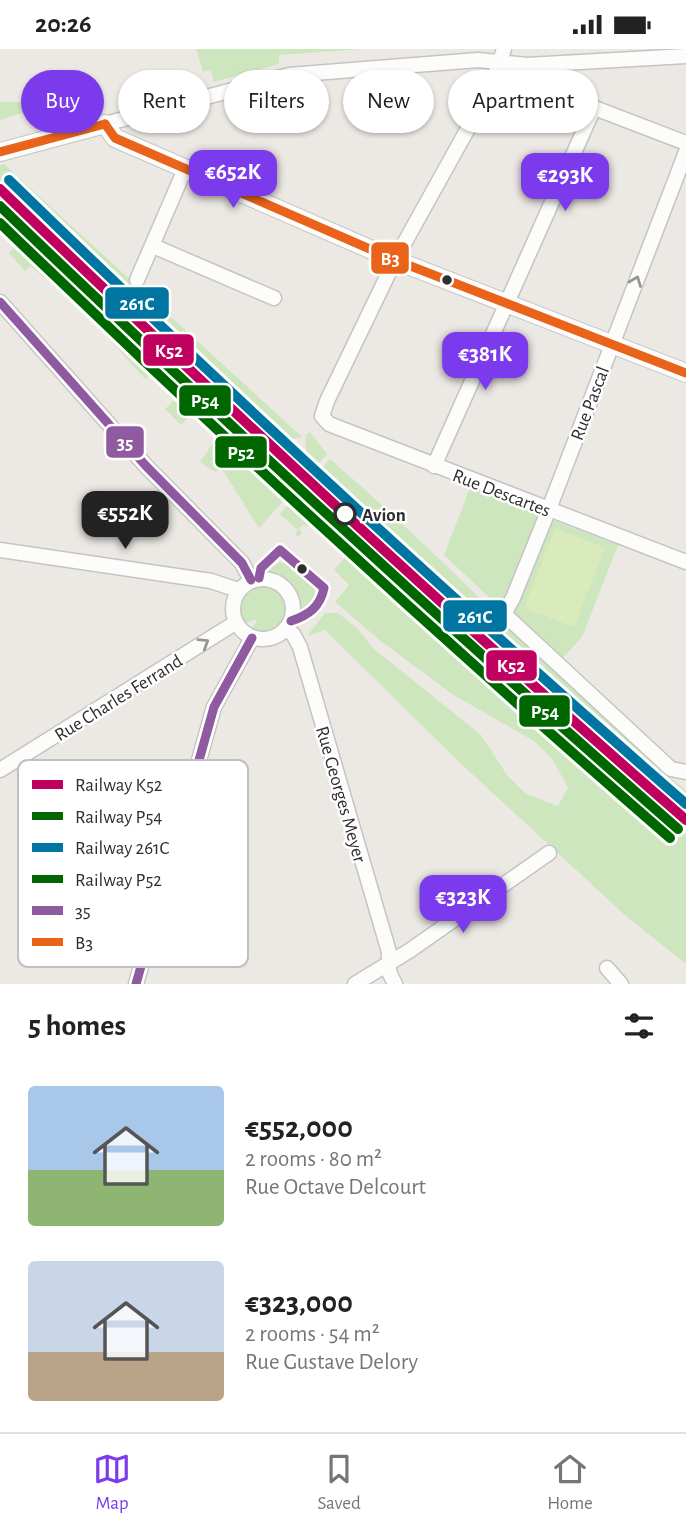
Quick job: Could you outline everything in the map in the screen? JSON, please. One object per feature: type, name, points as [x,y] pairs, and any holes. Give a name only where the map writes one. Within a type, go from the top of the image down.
[{"type":"street","points":[[503,55],[513,70]]},
{"type":"street","points":[[395,260],[491,87],[503,55]]},
{"type":"street","points":[[0,152],[289,75],[478,60],[503,55],[527,65],[686,56]]},
{"type":"street","points":[[598,110],[686,143]]},
{"type":"street","points":[[105,124],[115,138],[395,260],[686,373]]},
{"type":"street","points":[[434,465],[583,133]]},
{"type":"street","name":"Rue Pascal","points":[[686,152],[549,509],[504,614],[671,769],[686,772]]},
{"type":"street","points":[[137,280],[185,169]]},
{"type":"street","points":[[153,246],[274,298]]},
{"type":"street","name":"Rue Descartes","points":[[395,260],[327,401],[322,416],[329,424],[686,562]]},
{"type":"street","points":[[0,302],[146,466],[242,563],[251,580]]},
{"type":"street","points":[[0,550],[211,581],[238,590]]},
{"type":"street","points":[[268,579],[277,582],[289,594],[293,612],[285,629],[270,639],[252,638],[236,623],[232,606],[238,590],[251,580],[268,579]]},
{"type":"street","name":"Rue Charles Ferrand","points":[[0,770],[236,623]]},
{"type":"street","name":"Rue Georges Meyer","points":[[285,629],[293,634],[300,647],[389,952],[389,972],[395,984]]},
{"type":"street","points":[[199,760],[214,707],[252,638]]},
{"type":"street","points":[[355,984],[390,963],[549,853]]},
{"type":"street","points":[[136,984],[141,967]]},
{"type":"street","points":[[607,968],[621,984]]},
{"type":"green space","points":[[196,49],[363,49],[279,55],[279,64],[257,70],[224,70],[224,79],[214,82],[211,70],[202,70]]},
{"type":"green space","points":[[0,102],[21,102],[21,113],[0,120]]},
{"type":"green space","points":[[4,164],[302,437],[279,442],[172,342],[167,344],[0,181],[0,165]]},
{"type":"green space","points":[[0,214],[160,358],[158,361],[275,470],[269,479],[288,496],[259,528],[222,469],[215,472],[200,462],[216,439],[193,413],[181,425],[165,409],[176,398],[151,374],[145,379],[95,323],[31,266],[25,271],[9,253],[18,244],[5,230],[0,234]]},
{"type":"green space","points":[[310,432],[327,454],[314,469],[309,462],[306,448],[306,435]]},
{"type":"green space","points":[[330,459],[376,499],[596,710],[686,791],[686,816],[426,584],[428,581],[352,510],[318,473]]},
{"type":"green space","points":[[470,488],[539,514],[502,603],[492,600],[444,555]]},
{"type":"green space","points":[[292,500],[314,519],[307,527],[303,524],[299,529],[302,533],[298,537],[295,534],[298,530],[280,514]]},
{"type":"green space","points":[[549,519],[618,545],[582,637],[560,661],[513,614]]},
{"type":"green space","points":[[555,528],[605,548],[574,627],[524,608]]},
{"type":"green space","points":[[350,552],[379,579],[386,572],[418,601],[421,598],[686,835],[686,964],[627,917],[457,760],[325,630],[307,636],[325,613],[338,613],[357,628],[374,649],[481,735],[507,775],[526,794],[558,806],[568,788],[553,760],[534,741],[452,694],[382,642],[335,602],[349,585],[334,570]]},
{"type":"green space","points":[[280,562],[288,564],[314,587],[314,599],[302,614],[293,585],[282,576],[265,572]]},
{"type":"green space","points":[[264,585],[277,590],[287,607],[282,626],[274,632],[263,634],[250,630],[257,622],[255,619],[244,624],[240,611],[246,593]]},
{"type":"rail line","name":"261C","points":[[9,180],[343,497],[686,804]]},
{"type":"rail line","name":"K52","points":[[0,189],[339,509],[686,820]]},
{"type":"rail line","name":"P54","points":[[0,206],[335,522],[678,829]]},
{"type":"rail line","name":"P52","points":[[0,223],[331,535],[499,688],[670,838]]},
{"type":"transit line","name":"B3","points":[[105,124],[115,138],[395,260],[686,373]]},
{"type":"transit line","name":"B3","points":[[0,152],[105,124]]},
{"type":"transit line","name":"35","points":[[0,302],[146,466],[242,563],[251,580]]},
{"type":"transit line","name":"35","points":[[259,578],[261,568],[280,550],[324,588],[313,609],[291,621]]},
{"type":"transit line","name":"35","points":[[199,760],[214,707],[252,638]]},
{"type":"transit line","name":"35","points":[[136,984],[141,967]]},
{"type":"place","name":"Avion","points":[[345,514]]}]
